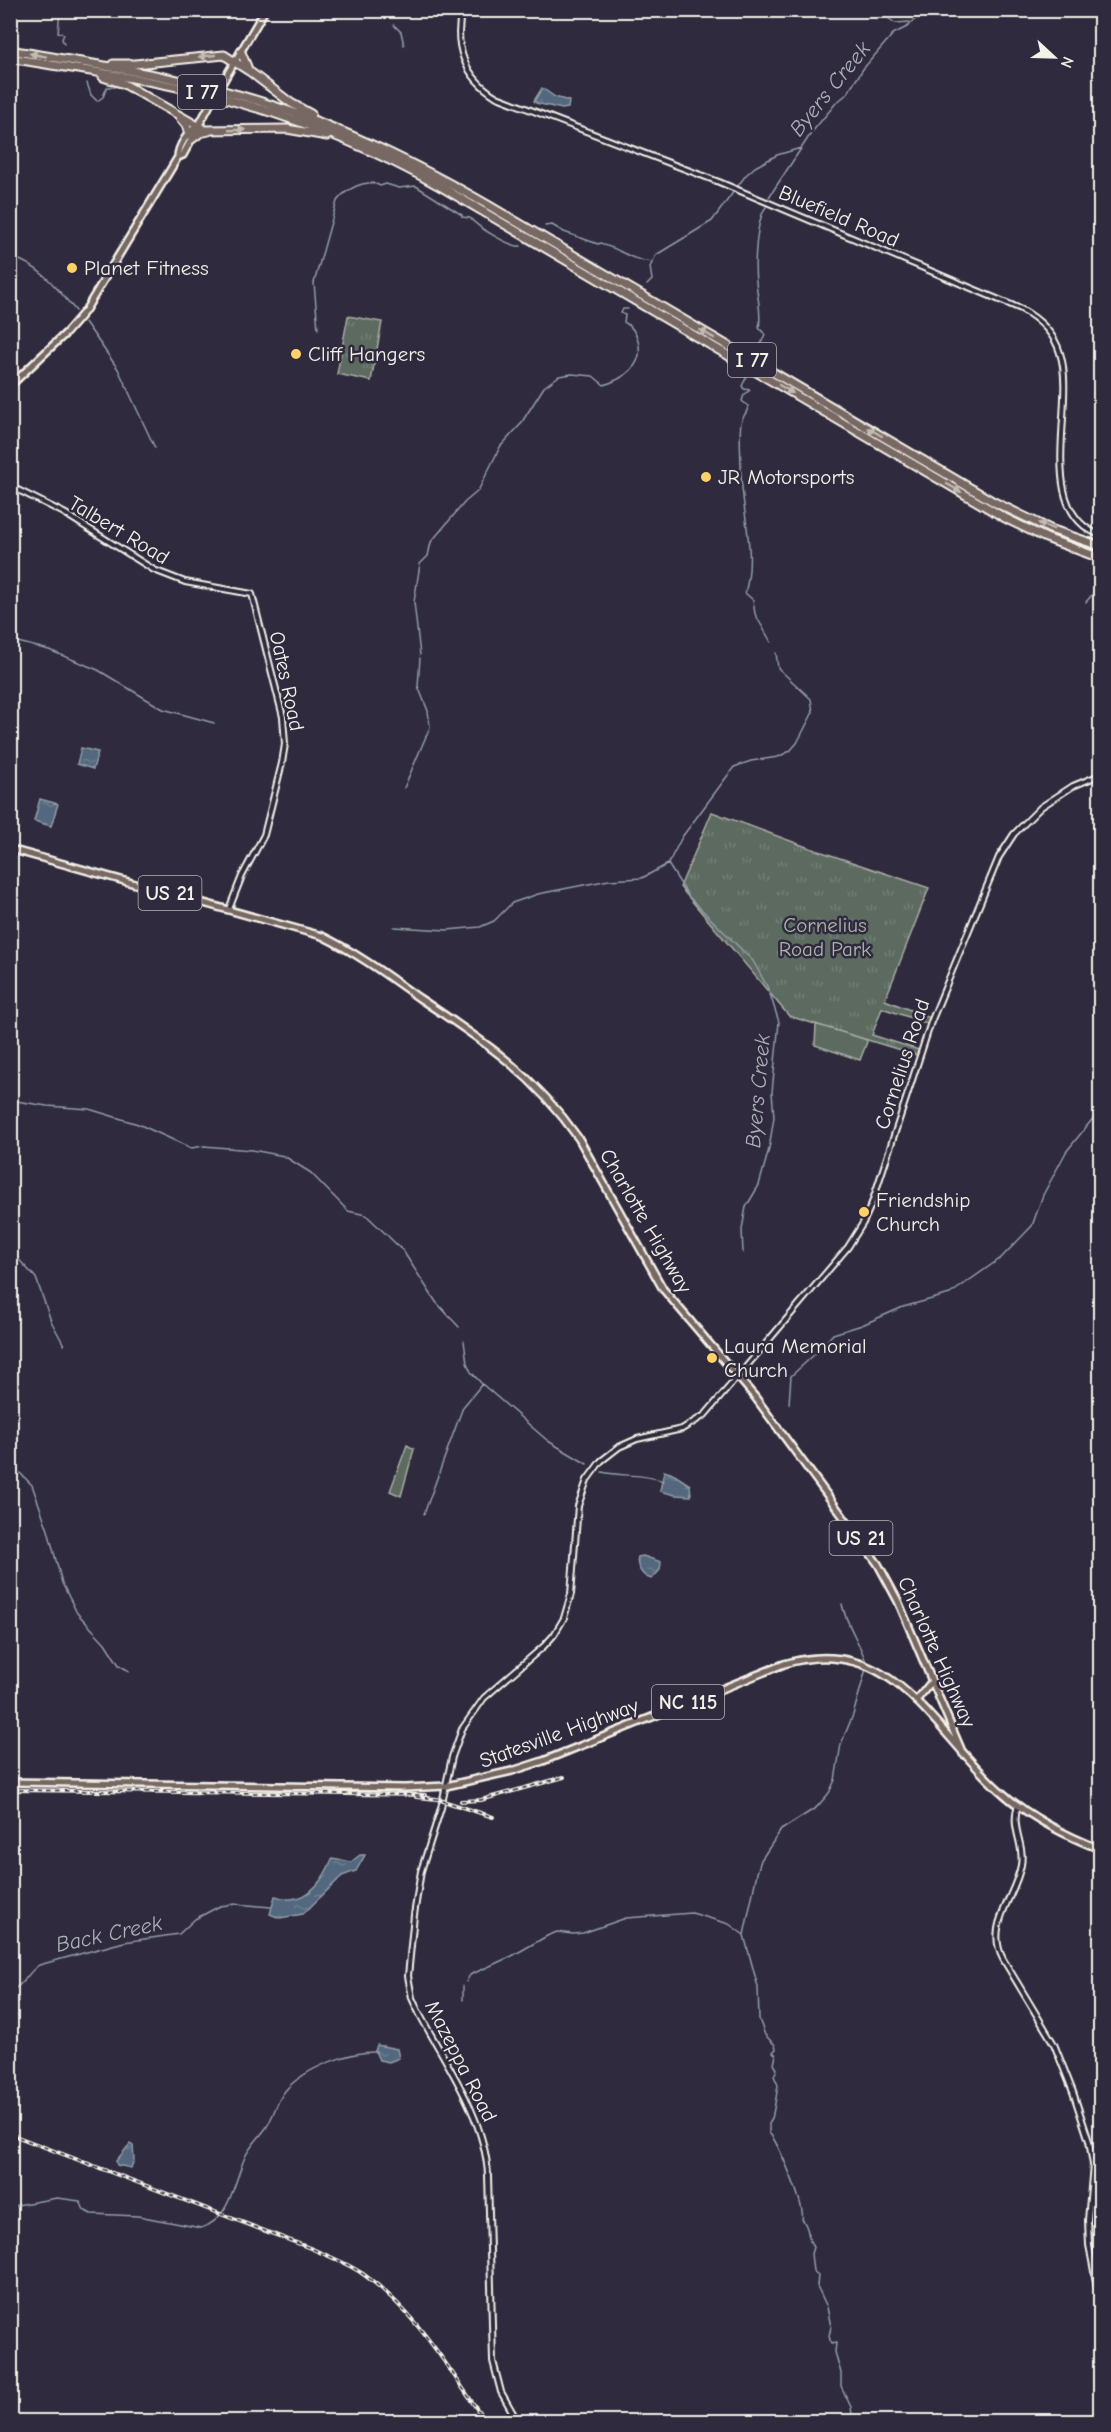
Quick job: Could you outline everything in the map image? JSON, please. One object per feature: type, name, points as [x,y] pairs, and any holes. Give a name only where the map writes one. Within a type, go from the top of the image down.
[{"type":"highway","name":"I 77","points":[[10,50],[165,77],[222,90],[291,111],[345,132],[403,159],[467,194],[994,502],[1042,525],[1101,546]]},
{"type":"highway","points":[[241,52],[249,71]]},
{"type":"highway","points":[[66,60],[126,64],[222,55],[235,61],[297,106],[345,132]]},
{"type":"highway","name":"I 77","points":[[10,58],[150,81],[220,97],[282,115],[355,144],[443,188],[998,513],[1046,538],[1101,558]]},
{"type":"highway","points":[[42,64],[120,82],[178,116],[211,131]]},
{"type":"highway","points":[[178,116],[186,125],[190,136],[211,131],[296,130],[355,144]]},
{"type":"main road","points":[[10,386],[66,333],[86,310],[178,158],[183,155],[190,136],[265,10]]},
{"type":"main road","name":"Charlotte Highway","points":[[10,849],[318,935],[346,948],[488,1045],[529,1078],[579,1139],[663,1289],[785,1434],[874,1558],[898,1601],[963,1754],[987,1779],[1018,1805],[1061,1832],[1101,1849]]},
{"type":"main road","name":"Statesville Highway","points":[[10,1782],[405,1788],[446,1786],[489,1778],[543,1761],[799,1660],[829,1657],[859,1662],[887,1675],[916,1701],[963,1754]]},
{"type":"main road","points":[[916,1701],[932,1682]]},
{"type":"main road","points":[[940,1727],[948,1725],[949,1719]]},
{"type":"main road","points":[[947,1735],[949,1719]]},
{"type":"main road","points":[[947,1735],[952,1727]]},
{"type":"street","name":"Bluefield Road","points":[[462,10],[458,37],[462,57],[474,78],[497,97],[719,182],[1021,309],[1043,324],[1058,345],[1063,365],[1061,454],[1064,487],[1074,518],[1088,530],[1101,535]]},
{"type":"street","name":"Talbert Road","points":[[10,486],[63,513],[154,570],[185,582],[252,594]]},
{"type":"street","name":"Oates Road","points":[[229,909],[242,876],[264,835],[285,744],[283,717],[252,594]]},
{"type":"street","name":"Cornelius Road","points":[[446,1786],[455,1746],[471,1714],[498,1683],[550,1640],[564,1618],[571,1594],[578,1506],[581,1492],[591,1473],[607,1456],[627,1443],[675,1431],[696,1422],[714,1406],[834,1264],[863,1223],[942,992],[988,879],[1003,849],[1021,826],[1048,801],[1073,786],[1101,775]]},
{"type":"street","name":"Mazeppa Road","points":[[446,1786],[421,1871],[408,1976],[412,1998],[474,2116],[483,2142],[487,2167],[493,2361],[501,2392],[518,2421]]},
{"type":"street","points":[[1018,1805],[1014,1827],[1021,1851],[1021,1865],[998,1924],[997,1944],[1003,1959],[1054,2044],[1073,2091],[1089,2141],[1093,2167],[1088,2220],[1089,2245],[1101,2303]]},
{"type":"green space","points":[[348,316],[382,322],[371,381],[337,374]]},
{"type":"green space","name":"Cornelius Road Park","points":[[712,812],[929,888],[885,1000],[933,1019],[929,1024],[882,1008],[872,1035],[922,1051],[920,1056],[789,1016],[680,887]]},
{"type":"green space","points":[[816,1025],[829,1026],[865,1038],[867,1042],[860,1060],[815,1045]]},
{"type":"green space","points":[[407,1445],[414,1449],[401,1496],[390,1491]]},
{"type":"water","points":[[542,88],[555,97],[569,101],[568,108],[562,109],[536,103],[534,101]]},
{"type":"water","points":[[81,748],[98,752],[93,769],[77,764]]},
{"type":"water","points":[[40,799],[58,804],[51,826],[34,821]]},
{"type":"water","points":[[664,1471],[690,1485],[691,1496],[660,1491]]},
{"type":"water","points":[[643,1556],[661,1562],[660,1570],[652,1579],[643,1574],[639,1568],[638,1557]]},
{"type":"water","points":[[360,1855],[365,1855],[356,1871],[342,1876],[303,1914],[280,1918],[270,1914],[275,1896],[289,1899],[304,1896],[316,1886],[332,1859],[351,1862]]},
{"type":"water","points":[[377,2045],[397,2049],[399,2058],[389,2062],[379,2060],[375,2051]]},
{"type":"water","points":[[130,2144],[133,2146],[134,2160],[131,2168],[117,2165],[116,2161]]},
{"type":"waterway","points":[[29,10],[45,12]]},
{"type":"waterway","points":[[50,13],[65,10]]},
{"type":"waterway","points":[[877,10],[895,23],[910,22]]},
{"type":"waterway","name":"Byers Creek","points":[[769,197],[812,132],[836,103],[847,94],[863,69],[893,34],[907,27],[925,10]]},
{"type":"waterway","points":[[60,12],[58,32],[64,34],[62,39],[64,44]]},
{"type":"waterway","points":[[394,25],[401,32],[404,45]]},
{"type":"waterway","points":[[87,83],[91,95],[97,101],[103,97],[107,87],[115,87]]},
{"type":"waterway","points":[[647,285],[652,280],[650,267],[656,255],[712,221],[746,175],[755,167],[777,155],[801,148]]},
{"type":"waterway","points":[[318,329],[314,283],[337,201],[357,186],[369,183],[380,186],[386,184],[399,188],[416,186],[462,217],[470,218],[495,236],[510,244],[521,246]]},
{"type":"waterway","name":"Byers Creek","points":[[757,353],[765,334],[759,328],[756,253],[758,231],[766,207]]},
{"type":"waterway","points":[[545,226],[552,225],[564,232],[598,244],[601,243],[643,261],[653,262]]},
{"type":"waterway","points":[[10,256],[40,272],[76,311]]},
{"type":"waterway","points":[[420,655],[414,602],[420,564],[428,556],[431,542],[465,502],[478,491],[500,447],[520,425],[544,387],[559,376],[572,374],[593,376],[604,385],[632,370],[639,357],[639,350],[635,333],[624,322],[625,315],[621,313],[623,309],[628,309]]},
{"type":"waterway","points":[[85,322],[118,369],[155,448]]},
{"type":"waterway","name":"Byers Creek","points":[[747,376],[742,386],[750,390],[744,395],[742,401],[748,406],[740,434],[742,485],[749,546],[745,593],[753,600],[755,614],[771,642]]},
{"type":"waterway","points":[[1086,602],[1100,585]]},
{"type":"waterway","points":[[10,640],[49,650],[98,670],[163,709],[214,723]]},
{"type":"waterway","name":"Byers Creek","points":[[668,864],[682,837],[734,767],[751,761],[778,757],[790,751],[797,743],[813,712],[811,699],[778,668],[776,653]]},
{"type":"waterway","points":[[404,788],[430,727],[428,711],[418,686],[420,658]]},
{"type":"waterway","name":"Byers Creek","points":[[668,864],[689,897],[753,961],[768,988],[779,1022],[772,1092],[774,1117],[769,1149],[759,1185],[746,1207],[742,1229],[743,1253]]},
{"type":"waterway","points":[[394,927],[447,930],[480,927],[494,921],[512,903],[538,894],[609,880],[642,878],[668,864]]},
{"type":"waterway","points":[[10,1100],[89,1109],[138,1124],[191,1148],[204,1146],[252,1150],[284,1156],[311,1173],[348,1211],[366,1215],[387,1235],[403,1251],[436,1302],[459,1327]]},
{"type":"waterway","points":[[789,1404],[791,1376],[833,1334],[862,1325],[903,1307],[950,1294],[1001,1258],[1032,1226],[1043,1195],[1066,1152],[1095,1116],[1100,1106]]},
{"type":"waterway","points":[[10,1250],[36,1278],[51,1321],[64,1345]]},
{"type":"waterway","points":[[464,1341],[467,1363],[471,1372],[482,1384],[548,1441],[587,1464]]},
{"type":"waterway","points":[[424,1514],[463,1407],[482,1384]]},
{"type":"waterway","points":[[10,1457],[19,1472],[32,1485],[48,1530],[62,1583],[77,1613],[105,1643],[119,1665],[129,1671]]},
{"type":"waterway","points":[[602,1472],[663,1481]]},
{"type":"waterway","points":[[842,1604],[867,1665]]},
{"type":"waterway","points":[[853,2422],[851,2407],[841,2386],[841,2373],[835,2352],[836,2343],[831,2344],[829,2336],[831,2327],[827,2307],[817,2286],[818,2275],[813,2271],[811,2254],[813,2247],[802,2219],[800,2202],[778,2147],[769,2133],[778,2085],[774,2076],[777,2069],[774,2064],[776,2055],[773,2052],[776,2049],[765,2035],[759,2019],[758,1987],[744,1935],[761,1860],[781,1830],[817,1807],[829,1793],[835,1780],[841,1744],[853,1715],[866,1669]]},
{"type":"waterway","name":"Back Creek","points":[[10,1992],[39,1965],[124,1942],[179,1934],[195,1919],[220,1906],[236,1904],[271,1907]]},
{"type":"waterway","points":[[466,1982],[470,1975],[512,1956],[547,1936],[557,1932],[583,1933],[626,1918],[692,1913],[729,1924],[744,1935]]},
{"type":"waterway","points":[[463,1986],[463,2000]]},
{"type":"waterway","points":[[10,2214],[17,2205],[57,2198],[80,2201],[84,2210],[91,2214],[138,2216],[201,2228],[211,2224],[225,2209],[245,2157],[266,2128],[285,2091],[303,2075],[327,2063],[365,2052],[376,2052]]},
{"type":"railway","points":[[461,1801],[481,1800],[564,1777]]},
{"type":"railway","points":[[10,1790],[425,1795]]},
{"type":"railway","points":[[416,1797],[437,1799],[493,1817]]},
{"type":"railway","points":[[10,2134],[310,2248],[357,2270],[382,2289],[415,2323],[486,2422]]},
{"type":"place","name":"Planet Fitness","points":[[72,268]]},
{"type":"place","name":"Cliff Hangers","points":[[296,354]]},
{"type":"place","name":"JR Motorsports","points":[[706,477]]},
{"type":"place","name":"Friendship Church","points":[[864,1212]]},
{"type":"place","name":"Laura Memorial Church","points":[[712,1358]]}]
